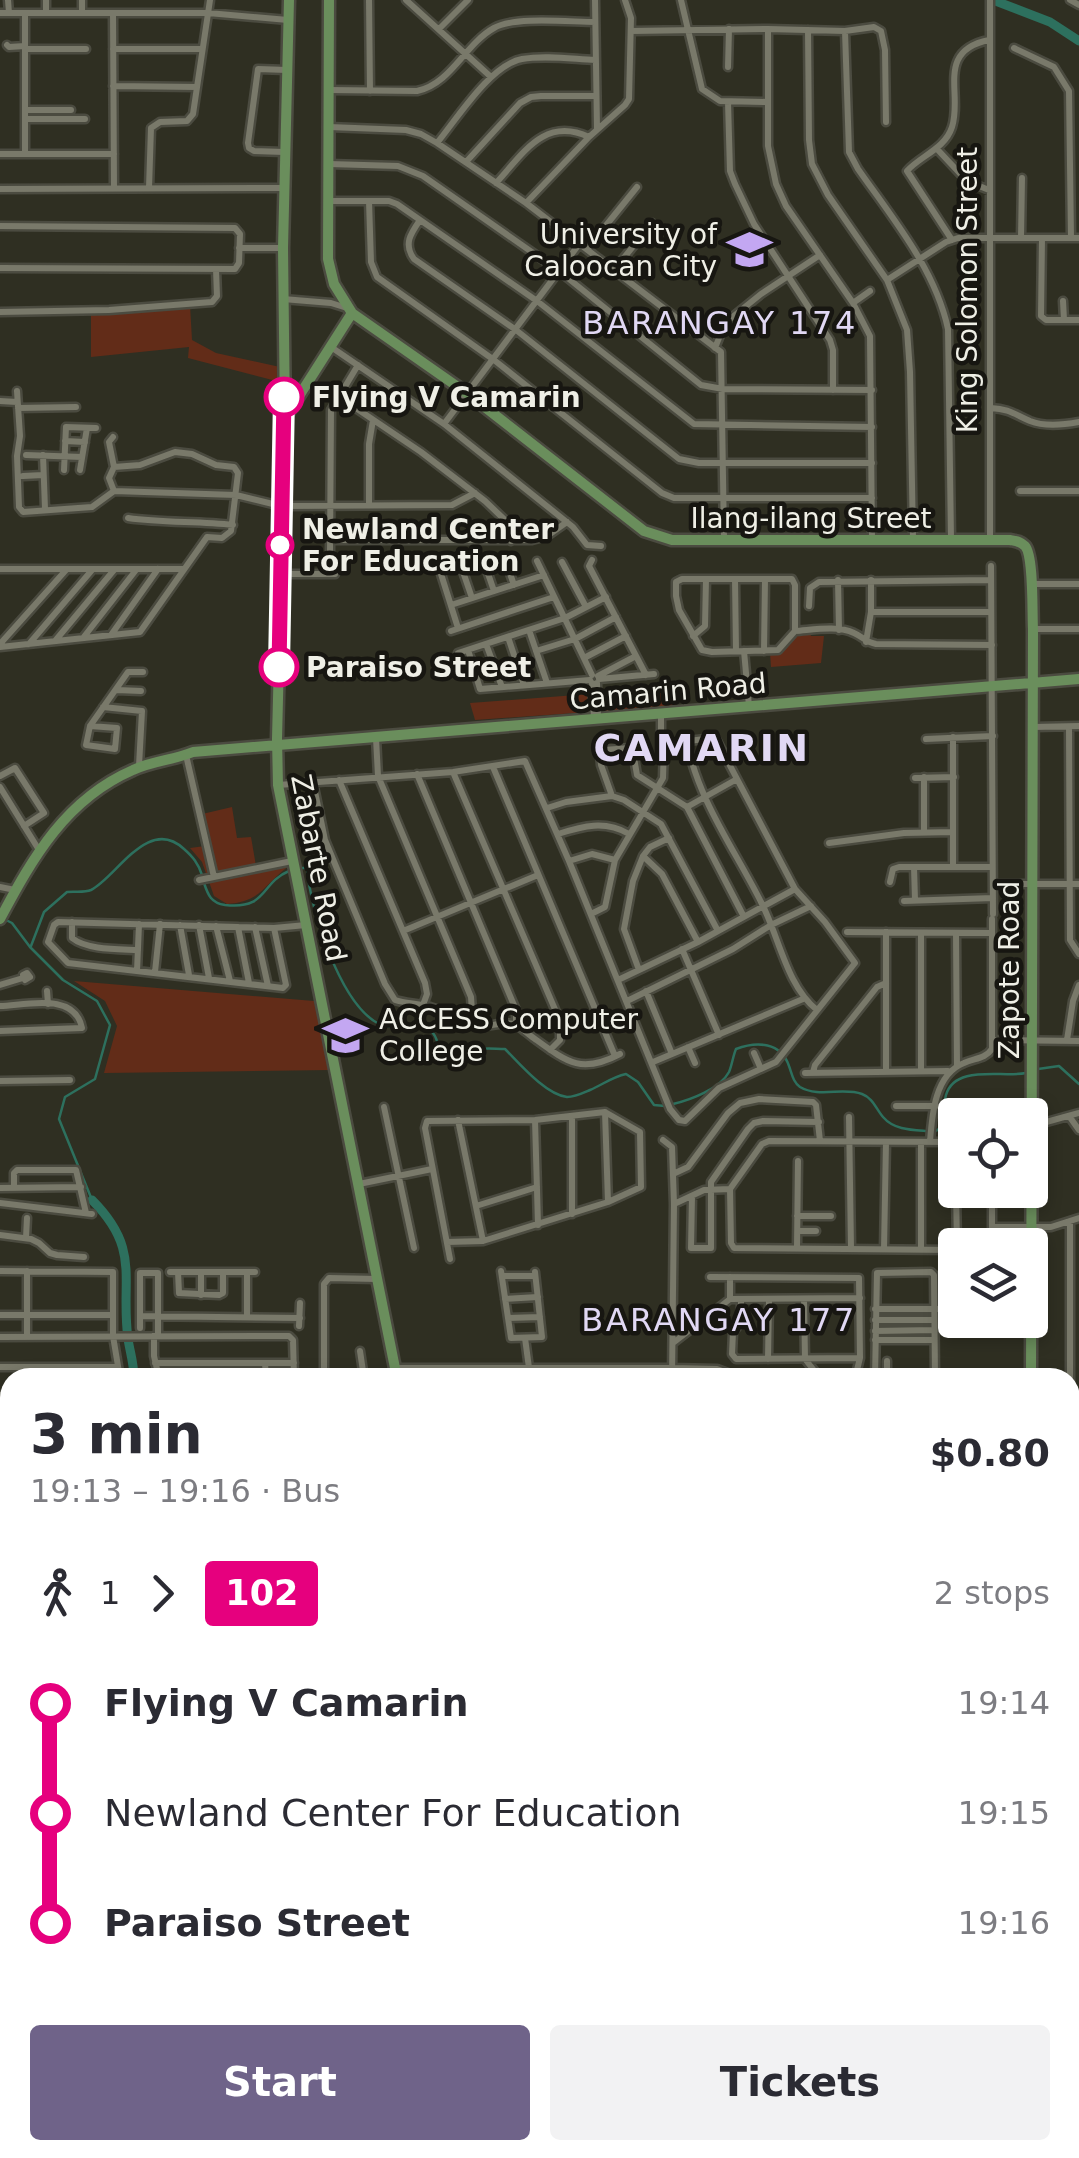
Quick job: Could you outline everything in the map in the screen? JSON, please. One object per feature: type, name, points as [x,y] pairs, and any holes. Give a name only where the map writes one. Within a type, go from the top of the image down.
[{"type":"main road","name":"Zabarte Road","points":[[289,0],[278,785],[395,1368]]},
{"type":"main road","points":[[284,418],[331,347],[343,306],[328,258],[329,0]]},
{"type":"main road","name":"Ilang-ilang Street","points":[[343,306],[468,394],[644,531],[672,540],[1016,540],[1024,545],[1029,556],[1033,682]]},
{"type":"main road","name":"Camarin Road","points":[[2,915],[39,850],[72,812],[100,788],[139,767],[188,755],[1079,679]]},
{"type":"main road","name":"Zapote Road","points":[[1030,1098],[1033,682]]},
{"type":"main road","name":"Zapote Road","points":[[1031,1208],[1031,1368]]},
{"type":"street","points":[[8,0],[4,13],[208,13],[288,20]]},
{"type":"street","points":[[46,0],[46,13]]},
{"type":"street","points":[[82,0],[82,13]]},
{"type":"street","points":[[149,188],[151,128],[160,122],[182,122],[193,114],[210,0]]},
{"type":"street","points":[[369,0],[370,91]]},
{"type":"street","points":[[439,29],[468,0]]},
{"type":"street","points":[[595,0],[597,129]]},
{"type":"street","points":[[526,203],[629,99],[631,18],[625,0]]},
{"type":"street","points":[[681,0],[702,89],[713,98],[728,102],[768,102]]},
{"type":"street","name":"King Solomon Street","points":[[990,0],[990,540]]},
{"type":"street","points":[[1070,0],[1079,5]]},
{"type":"street","points":[[412,2],[491,78]]},
{"type":"street","points":[[25,154],[26,13]]},
{"type":"street","points":[[113,13],[114,188]]},
{"type":"street","points":[[329,90],[426,89],[492,29],[506,23],[595,22]]},
{"type":"street","points":[[631,31],[845,31],[868,26],[880,31],[885,50],[886,122]]},
{"type":"street","points":[[728,67],[730,29]]},
{"type":"street","points":[[768,29],[768,146],[776,184],[786,206],[853,302],[870,336],[872,540]]},
{"type":"street","points":[[808,30],[812,164],[828,195],[887,280],[902,314],[909,349],[912,540]]},
{"type":"street","points":[[845,31],[849,152],[920,260],[940,296],[948,329],[950,540]]},
{"type":"street","points":[[952,240],[906,172],[937,149],[950,131],[957,62],[974,45],[989,40]]},
{"type":"street","points":[[7,45],[86,48]]},
{"type":"street","points":[[887,280],[952,240],[1075,238],[1069,92],[1054,67],[1014,48]]},
{"type":"street","points":[[113,49],[202,49]]},
{"type":"street","points":[[437,143],[491,78],[521,60],[595,60]]},
{"type":"street","points":[[285,152],[254,151],[248,144],[258,70],[287,70]]},
{"type":"street","points":[[113,86],[197,87]]},
{"type":"street","points":[[466,162],[520,103],[531,97],[596,96]]},
{"type":"street","points":[[728,102],[729,161],[735,184],[754,224],[830,340],[833,390]]},
{"type":"street","points":[[25,115],[71,110]]},
{"type":"street","points":[[25,115],[85,119]]},
{"type":"street","points":[[329,127],[406,130],[437,143],[526,203],[715,348],[722,356],[724,540]]},
{"type":"street","points":[[496,183],[544,134],[566,131],[589,136]]},
{"type":"street","points":[[937,149],[967,181],[989,190]]},
{"type":"street","points":[[0,154],[114,154]]},
{"type":"street","points":[[329,164],[382,164],[410,170],[559,271],[695,381],[708,387],[872,390]]},
{"type":"street","points":[[1022,178],[1022,238]]},
{"type":"street","points":[[444,424],[559,271],[637,187]]},
{"type":"street","points":[[0,189],[286,188]]},
{"type":"street","points":[[329,201],[394,202],[537,301],[694,424],[872,426]]},
{"type":"street","points":[[369,201],[371,262],[377,277],[494,360],[662,493],[674,498],[872,498]]},
{"type":"street","points":[[420,220],[409,238],[408,247],[414,259],[516,330],[679,459],[699,463],[872,463]]},
{"type":"street","points":[[614,270],[652,223]]},
{"type":"street","points":[[0,226],[234,228],[239,232],[240,248],[237,268],[0,268]]},
{"type":"street","points":[[1042,238],[1043,319],[1079,320]]},
{"type":"street","points":[[240,248],[283,248]]},
{"type":"street","points":[[715,348],[725,323],[820,255]]},
{"type":"street","points":[[0,312],[109,310],[212,302],[217,296],[216,269]]},
{"type":"street","points":[[853,302],[870,291]]},
{"type":"street","points":[[284,300],[343,306]]},
{"type":"street","points":[[1063,301],[1064,320]]},
{"type":"street","points":[[331,347],[444,424],[567,522],[587,545],[601,546]]},
{"type":"street","points":[[330,553],[330,421],[338,396],[358,365]]},
{"type":"street","points":[[17,391],[19,508],[23,512],[92,507],[114,491],[236,496],[281,506],[452,504],[475,494]]},
{"type":"street","points":[[338,396],[475,494],[506,521],[511,541]]},
{"type":"street","points":[[0,401],[76,407]]},
{"type":"street","points":[[990,408],[1011,410],[1044,424],[1079,422]]},
{"type":"street","points":[[368,506],[374,420]]},
{"type":"street","points":[[64,470],[66,426],[92,428],[84,442],[80,470]]},
{"type":"street","points":[[113,437],[109,442],[114,491]]},
{"type":"street","points":[[65,441],[84,442]]},
{"type":"street","points":[[0,645],[137,633],[207,537],[227,536],[233,525],[236,468],[216,465],[192,454],[170,453],[140,465],[114,467]]},
{"type":"street","points":[[26,455],[82,457]]},
{"type":"street","points":[[42,456],[45,509]]},
{"type":"street","points":[[23,476],[43,475]]},
{"type":"street","points":[[1020,492],[1079,491]]},
{"type":"street","points":[[128,518],[233,525]]},
{"type":"street","points":[[330,540],[538,539],[567,522]]},
{"type":"street","points":[[468,650],[479,689],[650,675],[589,566],[592,560]]},
{"type":"street","points":[[537,561],[595,679],[596,719]]},
{"type":"street","points":[[484,562],[494,591]]},
{"type":"street","points":[[506,562],[514,585]]},
{"type":"street","points":[[562,562],[586,607]]},
{"type":"street","points":[[460,563],[472,598]]},
{"type":"street","points":[[280,574],[335,574],[335,564]]},
{"type":"street","points":[[886,982],[878,986],[809,1072],[920,1071],[953,1068],[988,1056],[993,1040],[991,566]]},
{"type":"street","points":[[0,569],[186,569]]},
{"type":"street","points":[[0,645],[66,569]]},
{"type":"street","points":[[28,645],[92,569]]},
{"type":"street","points":[[55,641],[115,569]]},
{"type":"street","points":[[83,638],[137,569]]},
{"type":"street","points":[[110,636],[158,569]]},
{"type":"street","points":[[441,574],[454,629],[554,596]]},
{"type":"street","points":[[450,605],[544,575]]},
{"type":"street","points":[[682,578],[735,578],[794,580],[795,631],[780,650],[706,652],[698,646],[677,603],[676,582],[682,578]]},
{"type":"street","points":[[692,636],[705,626],[706,578]]},
{"type":"street","points":[[735,578],[749,707]]},
{"type":"street","points":[[764,651],[765,579]]},
{"type":"street","points":[[809,606],[812,584],[838,580],[991,580]]},
{"type":"street","points":[[838,580],[839,630]]},
{"type":"street","points":[[866,642],[871,612],[870,580]]},
{"type":"street","points":[[1032,584],[1079,584]]},
{"type":"street","points":[[458,653],[564,618],[606,598]]},
{"type":"street","points":[[871,612],[992,612]]},
{"type":"street","points":[[536,651],[575,639],[616,617]]},
{"type":"street","points":[[1033,630],[1079,629]]},
{"type":"street","points":[[529,630],[547,683]]},
{"type":"street","points":[[795,631],[853,632],[866,642],[883,644],[992,645]]},
{"type":"street","points":[[508,636],[524,685]]},
{"type":"street","points":[[584,658],[626,636]]},
{"type":"street","points":[[486,644],[502,687]]},
{"type":"street","points":[[595,679],[636,656]]},
{"type":"street","points":[[90,726],[116,728],[115,749],[86,745],[90,726],[130,671],[143,672]]},
{"type":"street","points":[[116,690],[142,691]]},
{"type":"street","points":[[103,707],[142,711],[139,767]]},
{"type":"street","points":[[591,914],[606,905],[615,860],[664,776],[661,714]]},
{"type":"street","points":[[1069,726],[1074,885],[1070,940],[1079,954]]},
{"type":"street","points":[[1032,727],[1079,726]]},
{"type":"street","points":[[926,739],[993,736]]},
{"type":"street","points":[[952,737],[953,866]]},
{"type":"street","points":[[375,738],[378,776],[471,997],[470,1024]]},
{"type":"street","points":[[278,785],[527,763],[669,1105],[679,1120],[685,1121],[719,1088],[776,1062],[855,963],[795,888],[715,739],[663,745]]},
{"type":"street","points":[[687,742],[693,770],[763,904],[803,999],[817,1010]]},
{"type":"street","points":[[612,796],[600,754],[604,750],[632,750],[637,775],[687,807],[742,916]]},
{"type":"street","points":[[188,755],[211,878]]},
{"type":"street","points":[[305,783],[325,840],[394,1000],[424,1005],[478,1026],[516,1026],[569,1061],[584,1066],[601,1064],[618,1055],[492,767]]},
{"type":"street","points":[[0,776],[16,768],[44,813],[24,826]]},
{"type":"street","points":[[453,772],[560,1021],[560,1040],[550,1050]]},
{"type":"street","points":[[417,774],[516,1010],[516,1026]]},
{"type":"street","points":[[924,832],[920,778],[954,777]]},
{"type":"street","points":[[339,780],[426,986],[424,1005]]},
{"type":"street","points":[[687,807],[737,780]]},
{"type":"street","points":[[0,786],[39,850]]},
{"type":"street","points":[[546,808],[612,796],[661,824],[718,931]]},
{"type":"street","points":[[558,834],[609,825],[629,834]]},
{"type":"street","points":[[829,843],[953,832]]},
{"type":"street","points":[[639,970],[624,929],[635,872],[650,848],[670,838]]},
{"type":"street","points":[[569,861],[592,854],[615,860]]},
{"type":"street","points":[[643,856],[662,874],[698,942]]},
{"type":"street","points":[[199,880],[292,861]]},
{"type":"street","points":[[890,882],[893,869],[992,866]]},
{"type":"street","points":[[914,867],[915,900]]},
{"type":"street","points":[[403,932],[538,875]]},
{"type":"street","points":[[993,884],[1074,885]]},
{"type":"street","points":[[0,887],[15,890]]},
{"type":"street","points":[[618,980],[698,942],[795,888]]},
{"type":"street","points":[[904,901],[993,898]]},
{"type":"street","points":[[627,1000],[811,906]]},
{"type":"street","points":[[274,928],[285,987],[68,963],[48,942],[56,923],[72,922],[306,927]]},
{"type":"street","points":[[72,922],[72,938],[76,942],[138,950]]},
{"type":"street","points":[[137,971],[140,924]]},
{"type":"street","points":[[154,972],[160,924]]},
{"type":"street","points":[[180,924],[189,976]]},
{"type":"street","points":[[199,925],[209,978]]},
{"type":"street","points":[[216,926],[230,981]]},
{"type":"street","points":[[238,926],[249,983]]},
{"type":"street","points":[[255,927],[268,986]]},
{"type":"street","points":[[848,932],[992,933]]},
{"type":"street","points":[[886,932],[886,1070]]},
{"type":"street","points":[[920,1071],[921,933]]},
{"type":"street","points":[[921,1249],[928,1136],[942,1083],[953,1068],[956,933]]},
{"type":"street","points":[[682,949],[718,1035]]},
{"type":"street","points":[[0,985],[23,978]]},
{"type":"street","points":[[1067,1040],[1079,984]]},
{"type":"street","points":[[47,991],[48,1004]]},
{"type":"street","points":[[646,991],[672,1054]]},
{"type":"street","points":[[652,1062],[803,999]]},
{"type":"street","points":[[0,1006],[64,1004],[79,1017],[82,1028],[0,1030]]},
{"type":"street","points":[[993,1040],[1079,1042]]},
{"type":"street","points":[[688,1048],[695,1063]]},
{"type":"street","points":[[754,1053],[761,1069]]},
{"type":"street","points":[[0,1082],[70,1080]]},
{"type":"street","points":[[673,1174],[688,1167],[728,1112],[748,1100],[809,1101],[816,1105],[820,1142]]},
{"type":"street","points":[[896,1106],[936,1106]]},
{"type":"street","points":[[384,1107],[414,1248]]},
{"type":"street","points":[[605,1112],[608,1202]]},
{"type":"street","points":[[447,1242],[483,1241],[608,1202],[641,1187],[640,1132],[605,1112],[534,1120],[430,1120],[426,1123],[432,1169],[450,1258]]},
{"type":"street","points":[[1048,1122],[1079,1113]]},
{"type":"street","points":[[572,1116],[572,1214]]},
{"type":"street","points":[[1069,1116],[1079,1130]]},
{"type":"street","points":[[849,1117],[851,1248]]},
{"type":"street","points":[[458,1120],[483,1241]]},
{"type":"street","points":[[534,1120],[538,1225]]},
{"type":"street","points":[[692,1196],[691,1248],[711,1248],[711,1182],[751,1126],[763,1121],[819,1122]]},
{"type":"street","points":[[938,1138],[766,1142],[730,1190],[732,1246],[938,1248]]},
{"type":"street","points":[[525,1338],[529,1368],[672,1368],[672,1147],[662,1140]]},
{"type":"street","points":[[884,1248],[886,1142]]},
{"type":"street","points":[[797,1248],[798,1160]]},
{"type":"street","points":[[0,1203],[28,1212],[89,1214],[77,1171],[73,1169],[17,1170],[14,1188]]},
{"type":"street","points":[[359,1184],[432,1169]]},
{"type":"street","points":[[0,1188],[81,1187]]},
{"type":"street","points":[[475,1206],[536,1187]]},
{"type":"street","points":[[26,1238],[28,1188]]},
{"type":"street","points":[[674,1204],[710,1189],[730,1190]]},
{"type":"street","points":[[992,1208],[992,1227],[1051,1226],[1079,1218]]},
{"type":"street","points":[[798,1216],[831,1216]]},
{"type":"street","points":[[1070,1222],[1074,1274],[1071,1368]]},
{"type":"street","points":[[798,1231],[816,1232]]},
{"type":"street","points":[[0,1235],[39,1242],[50,1253],[84,1257]]},
{"type":"street","points":[[660,1259],[674,1259]]},
{"type":"street","points":[[0,1271],[113,1272],[117,1366],[0,1367]]},
{"type":"street","points":[[27,1271],[27,1337]]},
{"type":"street","points":[[140,1328],[140,1272],[158,1272],[156,1368]]},
{"type":"street","points":[[223,1272],[222,1294],[179,1294],[174,1272],[201,1272],[223,1272],[251,1272],[247,1317]]},
{"type":"street","points":[[200,1295],[201,1272]]},
{"type":"street","points":[[876,1368],[878,1272],[934,1273],[934,1368]]},
{"type":"street","points":[[502,1274],[535,1274],[538,1297],[541,1338],[510,1338],[502,1274]]},
{"type":"street","points":[[710,1277],[859,1278],[858,1368]]},
{"type":"street","points":[[730,1277],[730,1299]]},
{"type":"street","points":[[324,1368],[324,1284],[329,1278],[377,1279]]},
{"type":"street","points":[[505,1299],[538,1297]]},
{"type":"street","points":[[673,1344],[730,1299],[860,1298]]},
{"type":"street","points":[[741,1299],[741,1322],[732,1334],[733,1357],[860,1358]]},
{"type":"street","points":[[768,1359],[769,1299]]},
{"type":"street","points":[[804,1299],[805,1358],[812,1368]]},
{"type":"street","points":[[140,1316],[282,1317],[299,1322],[300,1303]]},
{"type":"street","points":[[875,1309],[936,1308]]},
{"type":"street","points":[[0,1315],[113,1315]]},
{"type":"street","points":[[281,1336],[282,1317]]},
{"type":"street","points":[[508,1318],[540,1318]]},
{"type":"street","points":[[875,1320],[934,1320]]},
{"type":"street","points":[[875,1331],[934,1330]]},
{"type":"street","points":[[0,1337],[292,1337],[294,1368]]},
{"type":"street","points":[[876,1340],[935,1340]]},
{"type":"street","points":[[822,1345],[822,1358]]},
{"type":"street","points":[[360,1351],[363,1368]]},
{"type":"street","points":[[887,1361],[887,1368]]},
{"type":"street","points":[[155,1362],[294,1363]]},
{"type":"street","points":[[265,1362],[265,1368]]},
{"type":"shaded area","points":[[190,305],[192,340],[216,353],[280,367],[280,382],[188,358],[189,347],[91,357],[91,314]]},
{"type":"shaded area","points":[[795,632],[824,636],[821,663],[771,667],[770,652],[781,651]]},
{"type":"shaded area","points":[[667,688],[677,707],[601,712],[600,693]]},
{"type":"shaded area","points":[[589,694],[590,712],[475,720],[470,703]]},
{"type":"shaded area","points":[[232,807],[237,838],[251,837],[256,866],[287,860],[289,866],[256,896],[227,904],[214,896],[202,862],[190,848],[205,846],[198,815]]},
{"type":"shaded area","points":[[74,981],[314,1001],[331,1070],[104,1073],[117,1026],[105,1001]]},
{"type":"waterway","points":[[993,0],[1050,22],[1079,41]]},
{"type":"waterway","points":[[31,946],[44,912],[67,892],[91,890],[145,844],[158,839],[171,841],[190,855],[202,875]]},
{"type":"waterway","points":[[300,868],[307,868],[314,907],[340,977],[365,1013],[379,1024],[425,1028],[434,1034],[441,1052],[449,1058],[478,1049],[505,1049],[542,1085],[567,1097],[626,1074],[638,1082],[654,1105],[665,1106]]},
{"type":"waterway","points":[[204,883],[216,902],[239,905],[256,900],[289,871]]},
{"type":"waterway","points":[[6,920],[63,980],[97,1001],[110,1025],[95,1079],[65,1097],[59,1119],[92,1200]]},
{"type":"waterway","points":[[673,1104],[719,1084],[729,1072],[736,1049],[760,1045],[780,1052],[800,1087],[815,1092],[862,1094],[892,1125],[927,1131]]},
{"type":"waterway","points":[[1038,1069],[1059,1066],[1079,1084]]},
{"type":"waterway","points":[[935,1131],[944,1127],[946,1095],[959,1079],[980,1074],[1026,1073]]},
{"type":"waterway","points":[[92,1200],[118,1234],[123,1250],[133,1368]]},
{"type":"bus line","name":"102","points":[[279,667],[284,397]]},
{"type":"place","name":"University of Caloocan City","points":[[750,250]]},
{"type":"place","name":"Flying V Camarin","points":[[284,397]]},
{"type":"place","name":"Newland Center For Education","points":[[280,545]]},
{"type":"place","name":"Paraiso Street","points":[[279,667]]},
{"type":"place","name":"ACCESS Computer College","points":[[346,1035]]},
{"type":"district","name":"BARANGAY 174","points":[[720,323]]},
{"type":"district","name":"CAMARIN","points":[[702,748]]},
{"type":"district","name":"BARANGAY 177","points":[[719,1320]]}]
